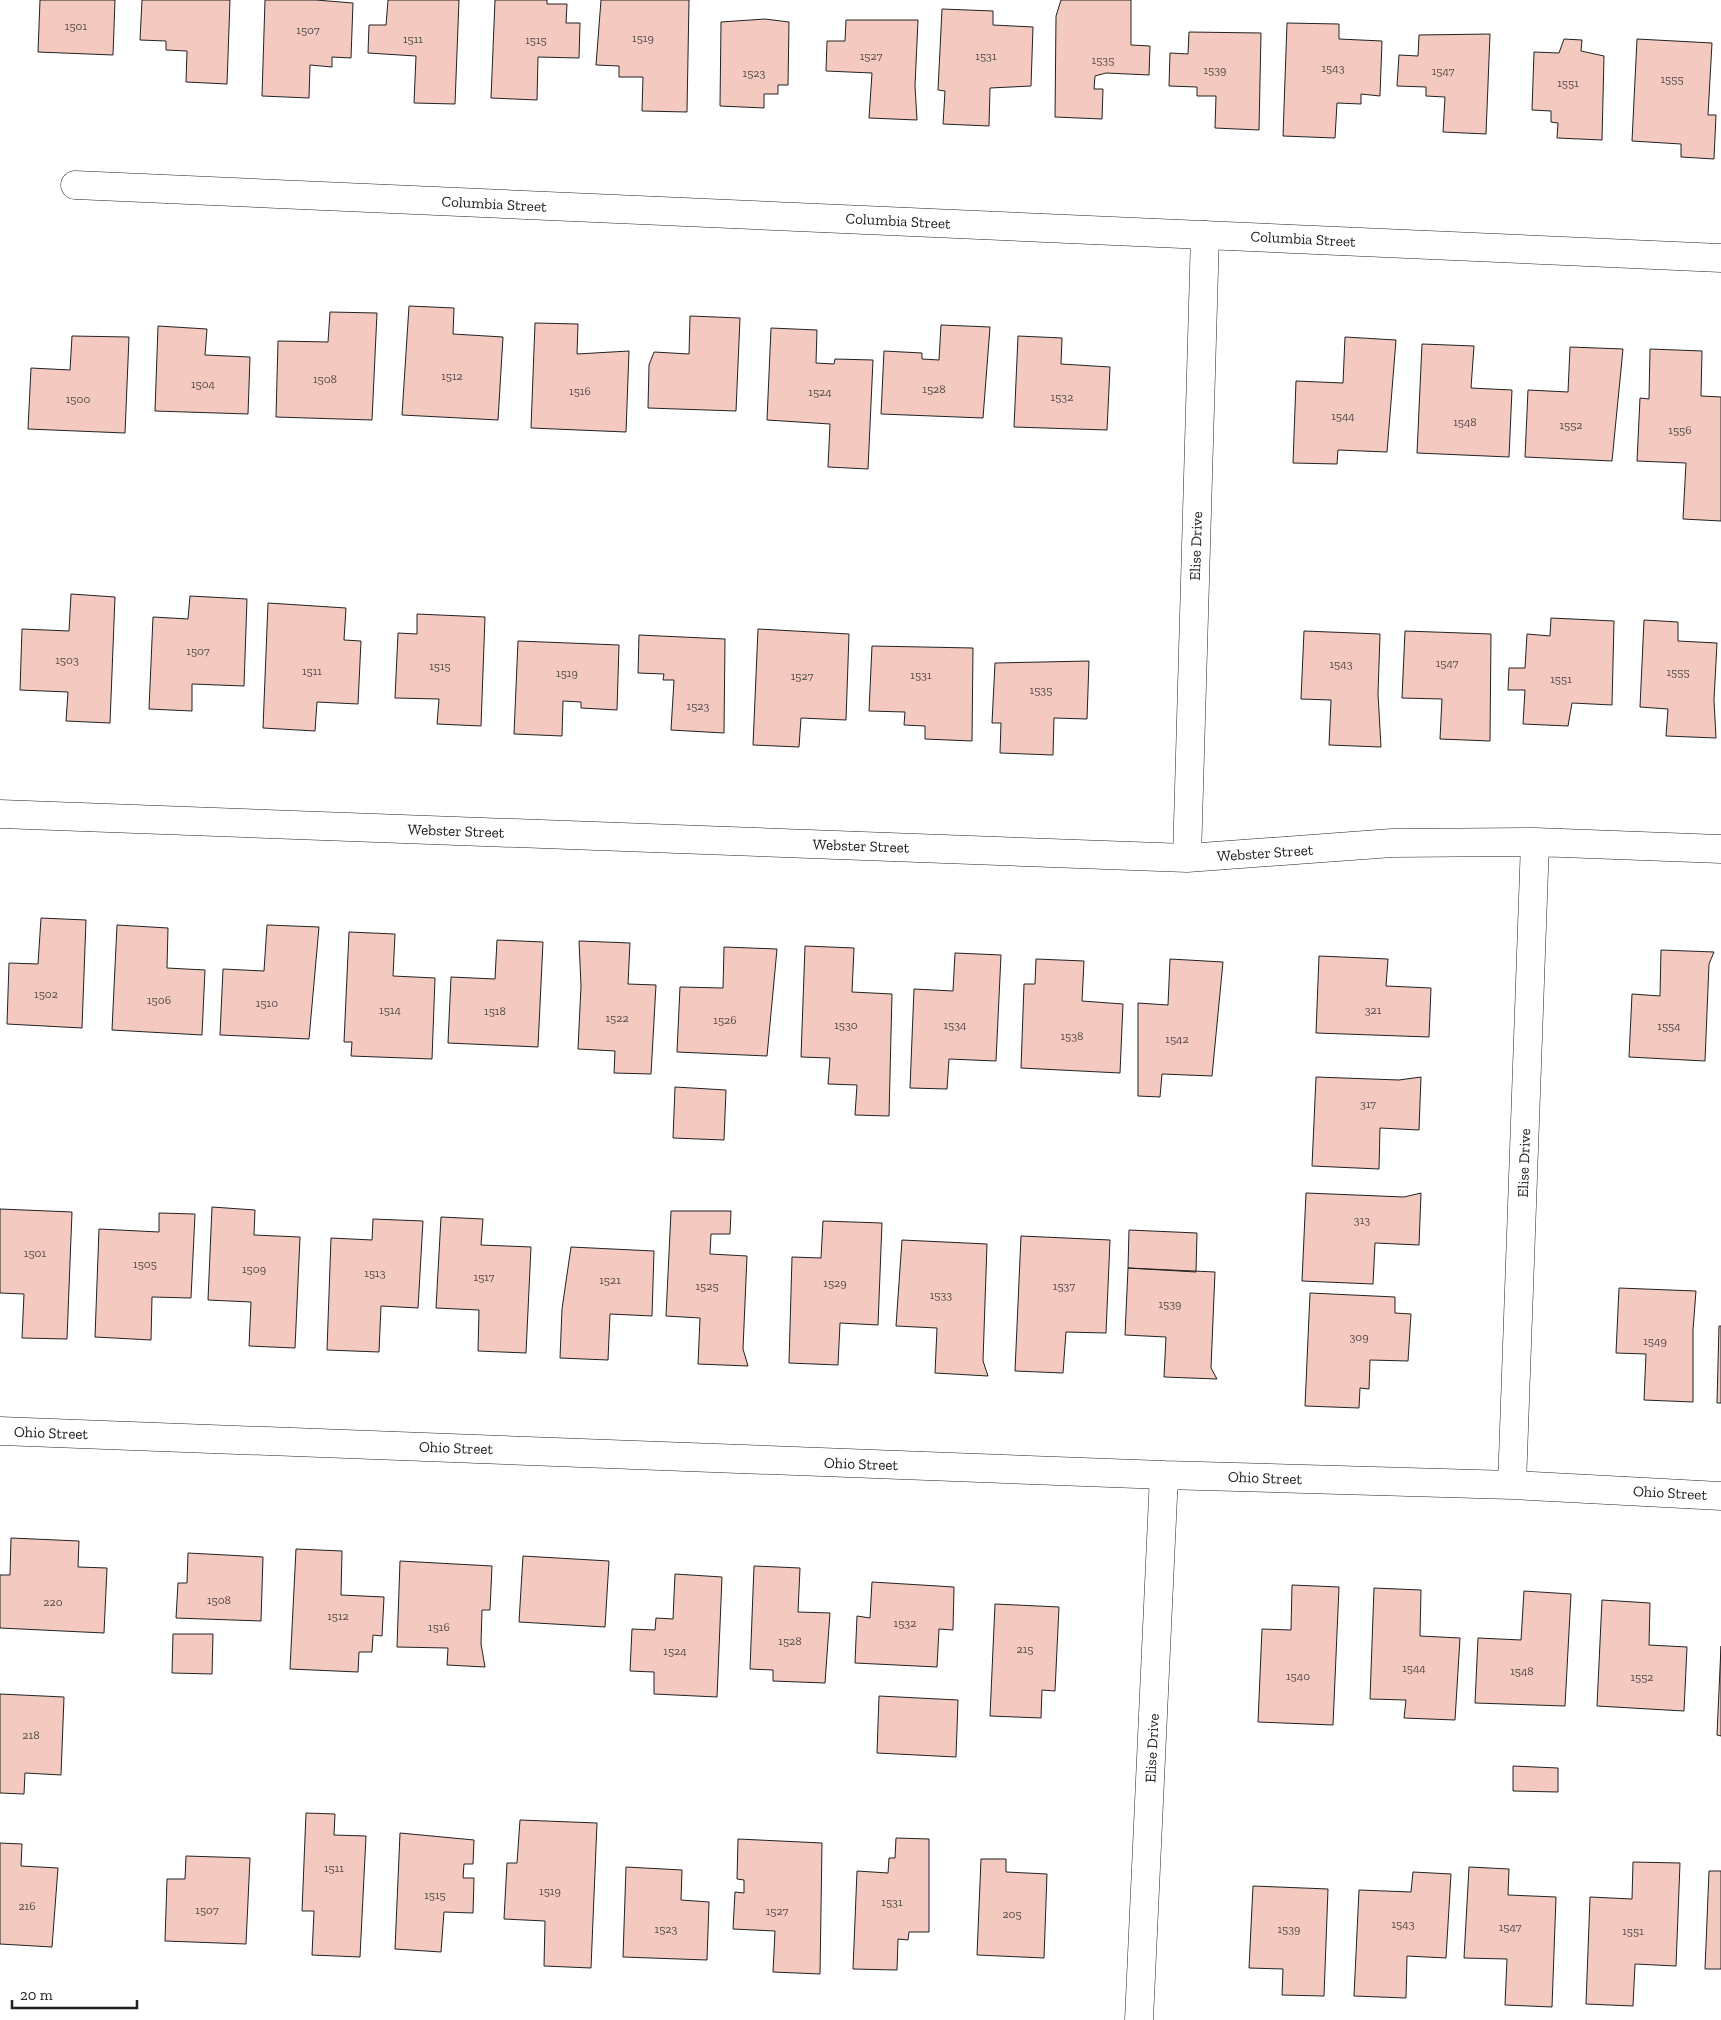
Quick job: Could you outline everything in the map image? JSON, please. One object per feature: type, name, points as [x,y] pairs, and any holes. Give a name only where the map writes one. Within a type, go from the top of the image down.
[{"type":"street","name":"Columbia Street","points":[[75,185],[1721,258]]},
{"type":"street","name":"Elise Drive","points":[[1188,858],[1205,235]]},
{"type":"street","name":"Webster Street","points":[[0,814],[1188,858],[1392,842],[1535,842],[1721,849]]},
{"type":"street","name":"Elise Drive","points":[[1512,1485],[1535,842]]},
{"type":"street","name":"Ohio Street","points":[[0,1431],[1164,1476],[1512,1485],[1721,1496]]},
{"type":"street","name":"Elise Drive","points":[[1139,2020],[1164,1476]]},
{"type":"building","points":[[40,0],[115,0],[113,55],[38,52]]},
{"type":"building","points":[[142,0],[230,0],[227,84],[186,82],[187,51],[166,50],[166,41],[140,40]]},
{"type":"building","points":[[265,0],[316,0],[353,3],[351,58],[332,57],[332,67],[310,65],[309,98],[262,96]]},
{"type":"building","points":[[388,0],[459,0],[455,104],[414,103],[416,56],[368,53],[369,25],[386,25]]},
{"type":"building","points":[[495,0],[547,0],[547,4],[567,4],[566,23],[580,23],[579,58],[538,57],[537,100],[491,98]]},
{"type":"building","points":[[601,0],[689,0],[687,112],[642,111],[643,77],[619,77],[619,66],[596,65]]},
{"type":"building","points":[[1061,0],[1131,0],[1131,45],[1150,46],[1149,75],[1106,73],[1095,76],[1094,89],[1103,89],[1102,119],[1055,117],[1056,16]]},
{"type":"building","points":[[942,9],[993,11],[993,25],[1033,27],[1031,86],[990,88],[989,126],[943,124],[945,91],[938,90]]},
{"type":"building","points":[[765,19],[789,22],[788,85],[778,85],[778,94],[764,94],[764,108],[720,106],[721,22]]},
{"type":"building","points":[[846,20],[918,20],[915,86],[917,120],[869,118],[872,73],[826,71],[827,41],[845,41]]},
{"type":"building","points":[[1287,23],[1339,24],[1339,39],[1382,41],[1380,96],[1361,94],[1361,104],[1337,103],[1335,138],[1283,136]]},
{"type":"building","points":[[1189,32],[1261,33],[1259,130],[1215,128],[1216,96],[1197,96],[1197,87],[1169,86],[1170,53],[1188,54]]},
{"type":"building","points":[[1490,34],[1486,134],[1443,132],[1445,97],[1426,96],[1426,87],[1397,86],[1399,55],[1418,56],[1419,35]]},
{"type":"building","points":[[1564,39],[1582,40],[1581,51],[1604,56],[1602,140],[1557,138],[1558,123],[1551,122],[1551,111],[1532,110],[1534,52],[1559,53]]},
{"type":"building","points":[[1637,39],[1712,43],[1708,115],[1716,115],[1714,159],[1681,157],[1681,144],[1632,141]]},
{"type":"building","points":[[409,306],[454,308],[453,334],[503,337],[498,420],[402,415]]},
{"type":"building","points":[[330,312],[377,313],[372,420],[276,417],[278,341],[328,342]]},
{"type":"building","points":[[690,316],[740,318],[736,411],[648,408],[649,365],[654,352],[689,354]]},
{"type":"building","points":[[535,323],[578,324],[577,354],[629,351],[626,432],[531,428]]},
{"type":"building","points":[[941,325],[990,327],[983,418],[881,414],[884,351],[922,353],[922,359],[939,360]]},
{"type":"building","points":[[158,326],[207,329],[205,355],[250,357],[248,414],[155,411]]},
{"type":"building","points":[[771,328],[817,330],[816,363],[834,364],[835,359],[873,360],[868,469],[828,467],[830,424],[767,420]]},
{"type":"building","points":[[72,336],[129,337],[125,433],[28,429],[31,368],[70,370]]},
{"type":"building","points":[[1018,336],[1062,338],[1061,364],[1110,367],[1107,430],[1014,427]]},
{"type":"building","points":[[1345,337],[1396,340],[1387,452],[1338,450],[1337,464],[1293,463],[1296,381],[1343,383]]},
{"type":"building","points":[[1422,344],[1474,346],[1471,388],[1512,390],[1509,457],[1417,453]]},
{"type":"building","points":[[1570,347],[1623,349],[1612,461],[1525,457],[1528,390],[1568,392]]},
{"type":"building","points":[[1650,349],[1702,351],[1701,396],[1721,397],[1721,521],[1683,519],[1686,463],[1637,461],[1640,398],[1649,399]]},
{"type":"building","points":[[71,594],[115,597],[110,723],[66,721],[68,692],[20,690],[22,629],[69,631]]},
{"type":"building","points":[[190,596],[247,599],[244,686],[192,684],[192,711],[149,709],[153,617],[188,619]]},
{"type":"building","points":[[268,603],[346,608],[344,640],[361,641],[358,704],[317,702],[315,731],[263,728]]},
{"type":"building","points":[[417,614],[485,617],[481,726],[437,724],[439,699],[395,698],[398,633],[417,634]]},
{"type":"building","points":[[1551,618],[1614,621],[1612,705],[1572,703],[1568,726],[1523,724],[1525,690],[1508,690],[1509,668],[1525,668],[1527,634],[1550,636]]},
{"type":"building","points":[[1644,620],[1678,622],[1678,641],[1717,643],[1714,700],[1716,738],[1666,736],[1668,709],[1640,707]]},
{"type":"building","points":[[758,629],[849,634],[846,720],[801,718],[799,747],[753,745]]},
{"type":"building","points":[[1304,631],[1380,634],[1378,694],[1381,747],[1329,745],[1331,700],[1301,699]]},
{"type":"building","points":[[1405,631],[1491,634],[1490,741],[1440,739],[1442,699],[1402,698]]},
{"type":"building","points":[[639,635],[725,639],[724,733],[671,730],[674,680],[663,680],[664,674],[638,673]]},
{"type":"building","points":[[518,641],[619,645],[617,710],[581,708],[581,702],[563,701],[562,736],[514,734]]},
{"type":"building","points":[[872,646],[973,648],[972,741],[925,739],[925,726],[904,725],[905,712],[869,711]]},
{"type":"building","points":[[1089,661],[1087,719],[1054,718],[1053,755],[1000,753],[1001,723],[992,723],[995,663]]},
{"type":"building","points":[[41,918],[86,920],[82,1028],[7,1024],[9,963],[38,964]]},
{"type":"building","points":[[117,925],[168,928],[167,968],[205,970],[202,1035],[112,1030]]},
{"type":"building","points":[[267,925],[319,927],[309,1039],[220,1035],[223,969],[264,971]]},
{"type":"building","points":[[349,932],[395,934],[393,976],[435,978],[432,1059],[351,1056],[352,1042],[344,1042]]},
{"type":"building","points":[[497,940],[543,942],[538,1047],[448,1043],[451,977],[495,979]]},
{"type":"building","points":[[579,941],[630,943],[628,984],[656,985],[651,1074],[614,1073],[615,1051],[578,1049],[581,986]]},
{"type":"building","points":[[805,946],[854,948],[852,992],[892,994],[889,1116],[855,1115],[857,1085],[828,1084],[830,1058],[801,1057]]},
{"type":"building","points":[[724,947],[777,949],[767,1056],[677,1052],[680,987],[723,988]]},
{"type":"building","points":[[1661,950],[1714,952],[1709,964],[1705,1061],[1629,1057],[1632,994],[1660,996]]},
{"type":"building","points":[[955,953],[1001,955],[996,1061],[949,1059],[947,1089],[910,1088],[914,989],[953,991]]},
{"type":"building","points":[[1319,956],[1388,959],[1386,986],[1431,988],[1429,1037],[1316,1033]]},
{"type":"building","points":[[1036,959],[1084,961],[1082,1001],[1123,1004],[1120,1073],[1021,1068],[1024,984],[1035,984]]},
{"type":"building","points":[[1170,959],[1223,962],[1212,1076],[1162,1074],[1160,1097],[1138,1096],[1138,1003],[1168,1005]]},
{"type":"building","points":[[1316,1077],[1399,1080],[1421,1077],[1419,1130],[1380,1128],[1379,1169],[1312,1166]]},
{"type":"building","points":[[675,1087],[726,1090],[724,1140],[673,1138]]},
{"type":"building","points":[[1306,1193],[1404,1197],[1421,1193],[1419,1245],[1375,1243],[1373,1284],[1302,1281]]},
{"type":"building","points":[[212,1207],[255,1210],[254,1235],[300,1237],[295,1348],[249,1346],[251,1302],[208,1300]]},
{"type":"building","points":[[0,1209],[72,1212],[67,1339],[22,1338],[24,1294],[0,1293]]},
{"type":"building","points":[[671,1211],[731,1211],[730,1234],[711,1234],[710,1254],[747,1256],[743,1349],[748,1366],[698,1364],[700,1318],[666,1316]]},
{"type":"building","points":[[159,1213],[195,1214],[191,1298],[152,1297],[151,1340],[95,1337],[99,1229],[159,1232]]},
{"type":"building","points":[[441,1217],[483,1219],[481,1245],[531,1247],[526,1353],[478,1351],[479,1310],[436,1308]]},
{"type":"building","points":[[373,1219],[423,1221],[418,1308],[381,1306],[379,1352],[327,1350],[331,1238],[372,1240]]},
{"type":"building","points":[[823,1221],[882,1223],[878,1325],[840,1323],[838,1365],[789,1363],[792,1257],[821,1258]]},
{"type":"building","points":[[1129,1230],[1197,1233],[1196,1272],[1128,1268]]},
{"type":"building","points":[[1021,1236],[1110,1240],[1106,1333],[1066,1332],[1063,1373],[1015,1371]]},
{"type":"building","points":[[902,1240],[987,1244],[983,1361],[988,1376],[935,1373],[937,1328],[896,1326]]},
{"type":"building","points":[[571,1247],[654,1251],[652,1316],[610,1314],[608,1360],[560,1358],[562,1309]]},
{"type":"building","points":[[1128,1268],[1215,1272],[1211,1368],[1217,1379],[1164,1377],[1166,1337],[1125,1335]]},
{"type":"building","points":[[1619,1288],[1696,1291],[1693,1330],[1693,1402],[1644,1400],[1646,1354],[1616,1353]]},
{"type":"building","points":[[1310,1293],[1395,1297],[1395,1313],[1411,1314],[1408,1361],[1370,1360],[1369,1389],[1360,1388],[1359,1408],[1305,1406]]},
{"type":"building","points":[[1719,1326],[1721,1326],[1721,1403],[1717,1403]]},
{"type":"building","points":[[11,1538],[79,1541],[78,1567],[107,1568],[104,1633],[0,1628],[0,1575],[10,1575]]},
{"type":"building","points":[[296,1549],[342,1551],[341,1595],[384,1597],[382,1636],[373,1635],[372,1652],[359,1652],[358,1672],[290,1669]]},
{"type":"building","points":[[188,1553],[263,1557],[261,1621],[176,1618],[178,1583],[187,1583]]},
{"type":"building","points":[[523,1556],[609,1561],[605,1627],[519,1622]]},
{"type":"building","points":[[400,1561],[492,1566],[490,1610],[482,1610],[481,1644],[485,1667],[447,1665],[448,1648],[397,1647]]},
{"type":"building","points":[[754,1566],[800,1568],[798,1612],[830,1613],[825,1683],[773,1681],[773,1670],[750,1669]]},
{"type":"building","points":[[675,1574],[722,1577],[717,1697],[654,1694],[654,1672],[630,1671],[632,1629],[655,1630],[656,1618],[673,1619]]},
{"type":"building","points":[[872,1582],[954,1587],[953,1630],[939,1629],[937,1667],[855,1663],[857,1616],[870,1618]]},
{"type":"building","points":[[1292,1585],[1339,1587],[1333,1725],[1258,1722],[1262,1629],[1291,1630]]},
{"type":"building","points":[[1374,1588],[1421,1590],[1420,1636],[1460,1638],[1455,1720],[1404,1718],[1406,1700],[1370,1699]]},
{"type":"building","points":[[1524,1591],[1571,1594],[1565,1706],[1475,1703],[1478,1638],[1521,1640]]},
{"type":"building","points":[[1602,1600],[1650,1603],[1649,1645],[1687,1647],[1684,1711],[1597,1706]]},
{"type":"building","points":[[995,1604],[1059,1607],[1055,1691],[1042,1690],[1041,1718],[990,1716]]},
{"type":"building","points":[[173,1634],[213,1634],[212,1674],[172,1673]]},
{"type":"building","points":[[1721,1646],[1721,1736],[1717,1735]]},
{"type":"building","points":[[0,1694],[64,1697],[61,1775],[25,1773],[24,1794],[0,1793]]},
{"type":"building","points":[[879,1696],[958,1700],[956,1757],[877,1753]]},
{"type":"building","points":[[1513,1766],[1558,1768],[1558,1792],[1513,1791]]},
{"type":"building","points":[[306,1813],[335,1814],[334,1835],[366,1836],[360,1957],[312,1955],[314,1911],[302,1911]]},
{"type":"building","points":[[520,1820],[597,1823],[591,1968],[544,1966],[545,1921],[504,1919],[507,1863],[517,1863]]},
{"type":"building","points":[[400,1833],[474,1840],[473,1864],[464,1864],[463,1878],[474,1878],[473,1913],[444,1912],[441,1952],[395,1949]]},
{"type":"building","points":[[896,1838],[929,1839],[929,1932],[909,1932],[908,1940],[898,1939],[897,1970],[853,1969],[857,1871],[888,1873],[889,1858],[895,1858]]},
{"type":"building","points":[[738,1839],[822,1843],[820,1974],[773,1972],[775,1931],[733,1929],[735,1892],[744,1893],[744,1880],[737,1879]]},
{"type":"building","points":[[0,1843],[22,1844],[21,1866],[58,1868],[52,1947],[0,1944]]},
{"type":"building","points":[[186,1856],[250,1858],[246,1944],[165,1941],[167,1879],[185,1879]]},
{"type":"building","points":[[981,1859],[1006,1859],[1006,1872],[1047,1874],[1044,1958],[977,1955]]},
{"type":"building","points":[[1633,1862],[1680,1863],[1676,1966],[1635,1964],[1633,2006],[1586,2004],[1590,1897],[1632,1899]]},
{"type":"building","points":[[626,1867],[682,1870],[681,1900],[709,1902],[707,1960],[623,1957]]},
{"type":"building","points":[[1469,1867],[1509,1869],[1508,1895],[1556,1897],[1552,2007],[1505,2005],[1507,1959],[1464,1958]]},
{"type":"building","points":[[1709,1871],[1721,1871],[1721,1969],[1705,1969]]},
{"type":"building","points":[[1413,1872],[1451,1874],[1446,1958],[1407,1956],[1406,1998],[1354,1996],[1359,1890],[1411,1892]]},
{"type":"building","points":[[1253,1886],[1328,1889],[1324,1996],[1282,1995],[1283,1969],[1249,1968]]}]
